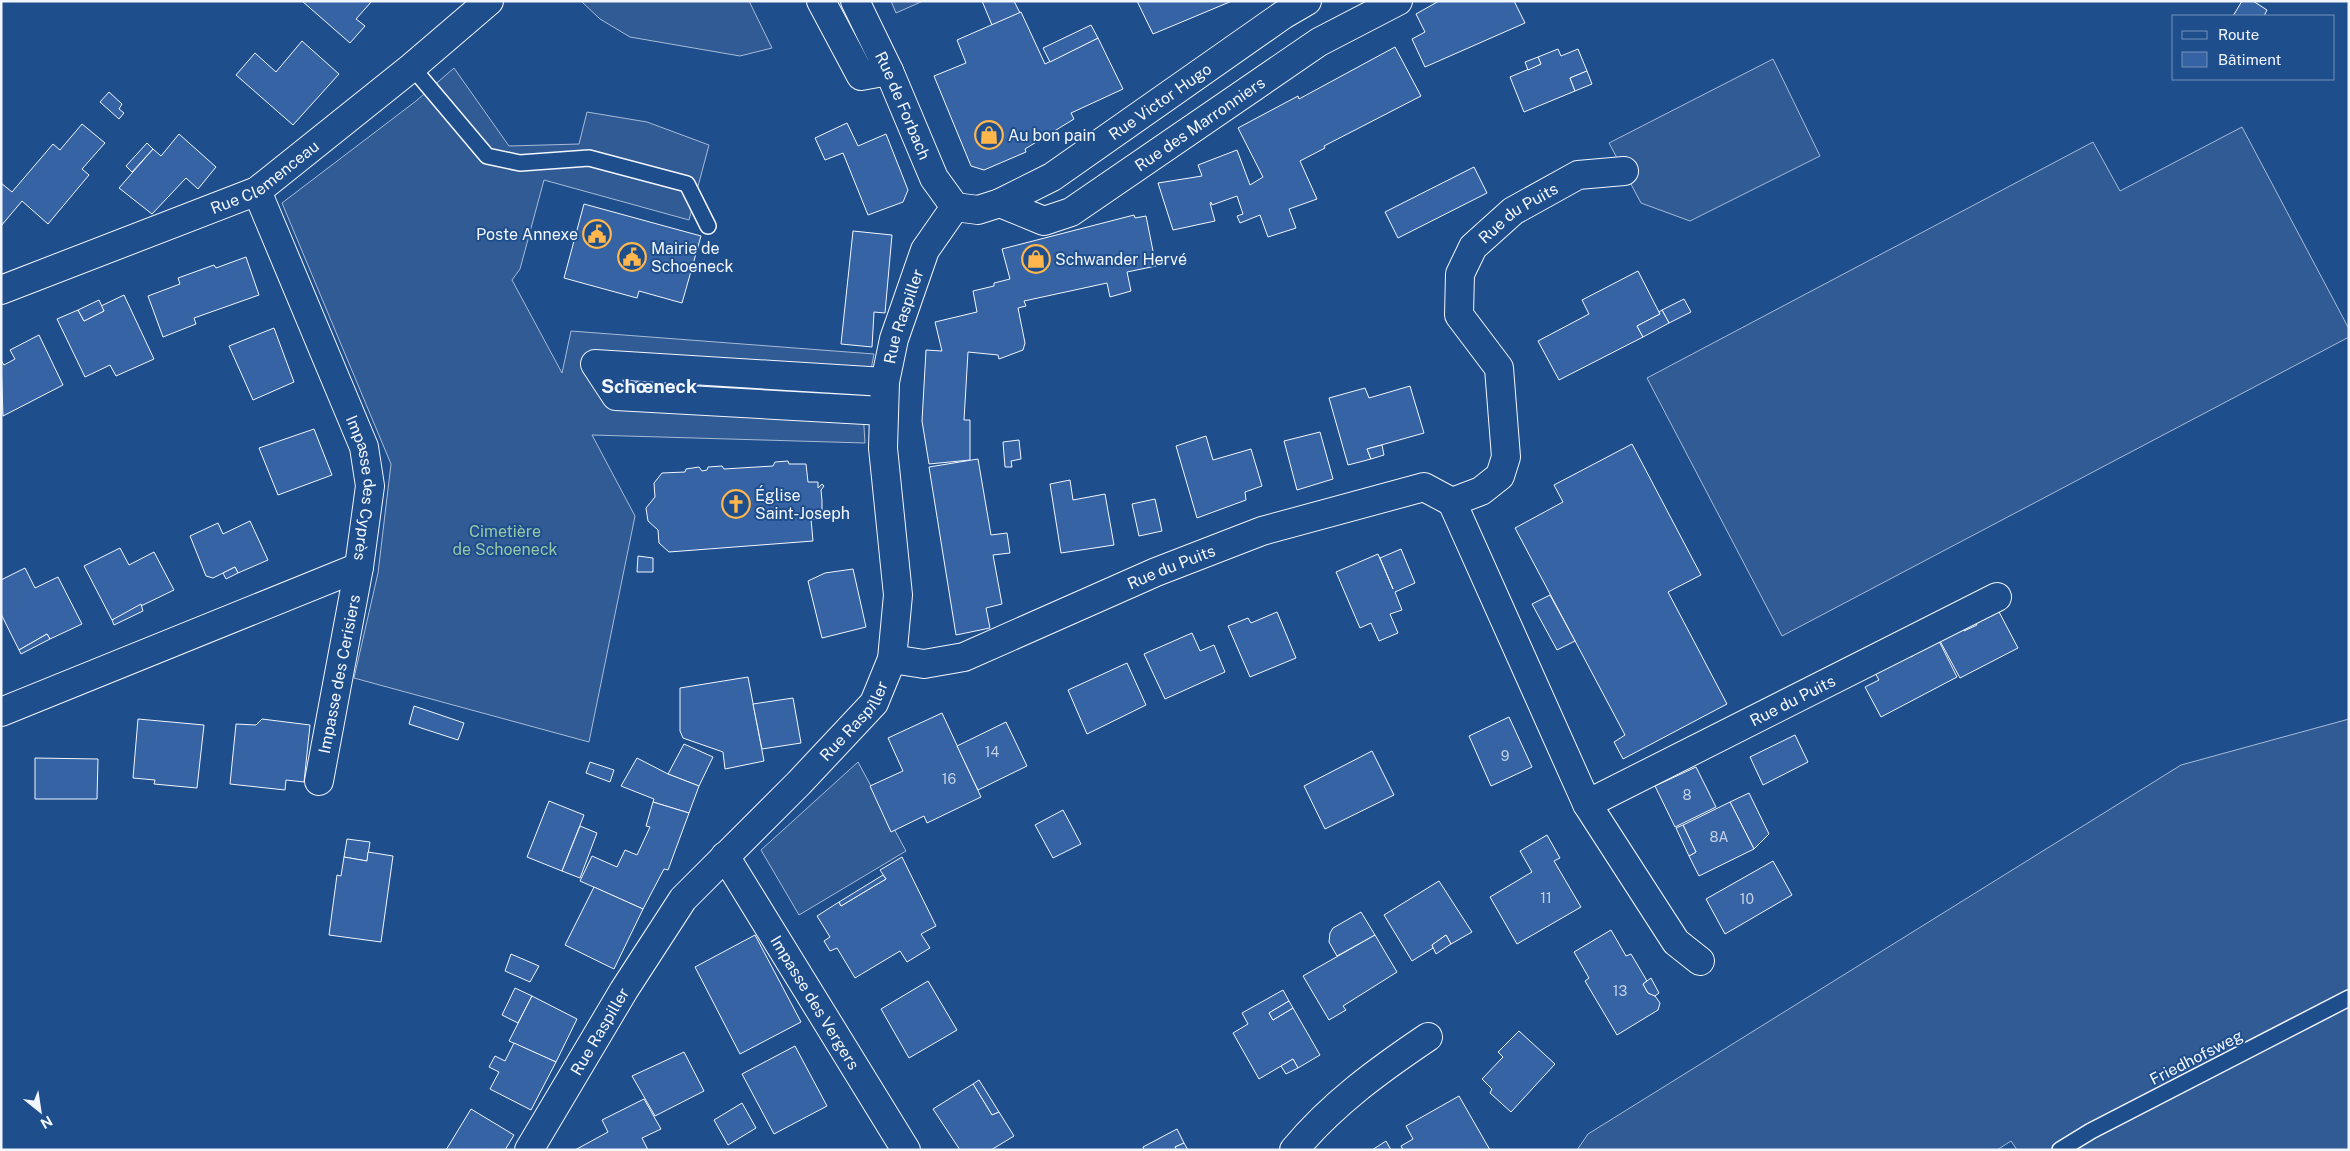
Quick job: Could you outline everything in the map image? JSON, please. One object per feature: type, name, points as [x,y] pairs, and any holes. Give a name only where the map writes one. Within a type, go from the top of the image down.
[{"type":"street","name":"Rue Clemenceau","points":[[1,290],[256,191],[412,67],[489,1]]},
{"type":"street","points":[[820,1],[861,76],[889,71]]},
{"type":"street","name":"Rue de Forbach","points":[[855,1],[889,71],[934,178],[955,207]]},
{"type":"street","name":"Rue Victor Hugo","points":[[955,207],[978,210],[1000,203],[1052,177],[1283,15],[1307,1]]},
{"type":"street","name":"Rue des Marronniers","points":[[1000,203],[1044,221],[1071,212],[1319,42],[1398,1]]},
{"type":"street","name":"Rue du Puits","points":[[892,659],[924,664],[964,657],[1156,572],[1262,531],[1424,487],[1452,502],[1481,491],[1500,476],[1506,456],[1499,368],[1460,315],[1460,274],[1473,247],[1513,211],[1578,175],[1624,172]]},
{"type":"street","name":"Impasse des Cyprès","points":[[1,712],[359,567],[370,486],[364,447],[256,191]]},
{"type":"street","name":"Rue Raspiller","points":[[528,1150],[624,990],[682,899],[874,703],[892,659],[898,595],[887,498],[883,411],[885,382],[894,339],[925,250],[955,207]]},
{"type":"street","points":[[883,411],[616,396],[595,364],[885,382]]},
{"type":"street","points":[[1452,502],[1587,804],[1676,942],[1700,961]]},
{"type":"street","name":"Impasse des Cerisiers","points":[[318,781],[359,567]]},
{"type":"street","name":"Rue du Puits","points":[[1587,804],[1997,597]]},
{"type":"street","name":"Impasse des Vergers","points":[[725,856],[906,1150]]},
{"type":"street","points":[[1294,1150],[1312,1127],[1365,1080],[1428,1037]]},
{"type":"lane","points":[[412,67],[487,156],[520,162],[589,158],[687,184],[708,226]]},
{"type":"lane","name":"Friedhofsweg","points":[[2060,1150],[2092,1131],[2349,998]]},
{"type":"shaded area","points":[[581,1],[749,1],[772,48],[740,56],[630,37],[600,19]]},
{"type":"shaded area","points":[[891,1],[923,1],[896,13]]},
{"type":"shaded area","points":[[1773,59],[1820,156],[1690,221],[1641,203],[1609,143]]},
{"type":"shaded area","name":"Cimetière de Schoeneck","points":[[454,68],[509,146],[579,144],[587,112],[647,122],[709,145],[689,220],[544,180],[520,269],[512,280],[562,373],[571,331],[874,354],[863,411],[865,443],[592,435],[635,516],[589,742],[354,678],[378,573],[391,464],[282,203],[416,101]]},
{"type":"shaded area","points":[[2242,127],[2349,329],[2349,337],[1782,636],[1647,378],[2093,142],[2120,191]]},
{"type":"shaded area","points":[[2349,719],[2349,1150],[2017,1150],[2011,1141],[1997,1150],[1577,1150],[1588,1134],[2181,765]]},
{"type":"shaded area","points":[[858,762],[906,851],[799,915],[761,850]]},
{"type":"building","points":[[302,1],[372,1],[356,19],[365,26],[350,43]]},
{"type":"building","points":[[982,1],[1014,1],[1020,13],[992,25]]},
{"type":"building","points":[[1137,1],[1232,1],[1153,34]]},
{"type":"building","points":[[1439,1],[1514,1],[1525,23],[1425,67],[1412,39],[1425,32],[1416,14]]},
{"type":"building","points":[[2242,1],[2253,1],[2267,10],[2264,15],[2234,15]]},
{"type":"building","points":[[1021,12],[1045,64],[1098,38],[1123,89],[1071,113],[1074,119],[1025,149],[1026,152],[984,170],[971,166],[934,76],[966,63],[957,40]]},
{"type":"building","points":[[1091,25],[1098,38],[1050,62],[1043,48]]},
{"type":"building","points":[[302,41],[339,74],[293,125],[236,75],[255,53],[276,72]]},
{"type":"building","points":[[1395,47],[1421,96],[1324,146],[1325,148],[1300,161],[1317,199],[1289,209],[1296,228],[1268,237],[1260,215],[1240,223],[1237,216],[1243,214],[1237,196],[1212,205],[1210,203],[1215,221],[1173,230],[1158,183],[1202,176],[1198,165],[1237,150],[1250,185],[1263,177],[1238,128],[1298,96],[1299,99]]},
{"type":"building","points":[[1558,49],[1561,56],[1578,49],[1587,71],[1570,78],[1575,91],[1524,112],[1510,77],[1541,64],[1538,57]]},
{"type":"building","points":[[1538,57],[1541,64],[1528,70],[1525,62]]},
{"type":"building","points":[[1587,71],[1592,84],[1575,91],[1570,78]]},
{"type":"building","points":[[109,92],[122,104],[119,109],[124,113],[119,119],[100,102]]},
{"type":"building","points":[[847,123],[858,146],[886,134],[908,190],[903,202],[868,215],[843,153],[825,160],[815,138]]},
{"type":"building","points":[[82,124],[105,143],[82,169],[89,175],[48,224],[22,201],[1,226],[1,183],[12,192],[53,144],[60,150]]},
{"type":"building","points":[[179,134],[216,167],[198,189],[186,178],[152,214],[119,188],[153,149],[161,156]]},
{"type":"building","points":[[147,143],[153,149],[132,172],[126,166]]},
{"type":"building","points":[[1474,167],[1487,193],[1398,238],[1385,212]]},
{"type":"building","name":"Mairie de Schoeneck","points":[[584,204],[701,236],[682,303],[639,291],[637,298],[564,278]]},
{"type":"building","points":[[1134,215],[1135,218],[1146,216],[1156,266],[1127,272],[1131,291],[1110,297],[1107,283],[1024,301],[1026,306],[1018,308],[1025,343],[1023,350],[999,359],[998,355],[968,352],[964,420],[970,420],[970,460],[929,464],[922,421],[926,350],[942,351],[935,322],[977,312],[973,291],[994,286],[994,283],[1010,279],[1002,249]]},
{"type":"building","points":[[853,231],[892,235],[885,313],[874,312],[872,347],[841,344]]},
{"type":"building","points":[[246,257],[259,295],[194,318],[196,324],[163,337],[148,296],[180,284],[178,278],[214,265],[216,268]]},
{"type":"building","points":[[1638,271],[1660,314],[1637,326],[1643,337],[1559,380],[1538,341],[1589,314],[1582,300]]},
{"type":"building","points":[[124,295],[154,359],[116,376],[110,365],[85,377],[57,319],[78,310],[84,321],[104,311],[101,306]]},
{"type":"building","points":[[1684,299],[1691,312],[1669,323],[1662,310]]},
{"type":"building","points":[[99,300],[104,311],[84,321],[78,310]]},
{"type":"building","points":[[1662,310],[1669,323],[1643,337],[1637,326],[1660,314],[1659,312]]},
{"type":"building","points":[[274,328],[294,382],[253,400],[229,346]]},
{"type":"building","points":[[39,335],[63,385],[3,416],[1,360],[4,365],[15,359],[10,350]]},
{"type":"building","points":[[1410,386],[1424,433],[1367,449],[1371,459],[1348,465],[1329,398],[1365,388],[1369,398]]},
{"type":"building","points":[[314,429],[332,475],[278,495],[259,448]]},
{"type":"building","points":[[1320,432],[1333,479],[1297,490],[1284,441]]},
{"type":"building","points":[[1206,436],[1213,460],[1251,449],[1262,486],[1245,492],[1246,500],[1197,518],[1176,446]]},
{"type":"building","points":[[1019,440],[1021,459],[1011,461],[1012,467],[1005,467],[1003,442]]},
{"type":"building","points":[[1632,444],[1701,575],[1668,592],[1727,704],[1623,759],[1614,742],[1625,735],[1515,528],[1563,502],[1554,485]]},
{"type":"building","points":[[1382,445],[1384,455],[1371,459],[1367,449]]},
{"type":"building","points":[[978,459],[991,535],[1007,533],[1010,553],[993,555],[1002,604],[986,608],[990,628],[956,635],[929,467]]},
{"type":"building","name":"Église Saint-Joseph","points":[[788,461],[789,464],[806,464],[808,482],[818,482],[818,488],[822,484],[824,486],[821,490],[822,511],[826,514],[824,516],[820,513],[820,519],[811,519],[813,541],[669,552],[659,543],[658,530],[648,521],[646,508],[655,497],[654,483],[662,473],[685,472],[686,469],[699,467],[702,471],[707,470],[708,467],[722,466],[724,469],[773,466],[775,462]]},
{"type":"building","points":[[1070,480],[1073,500],[1105,494],[1114,545],[1061,553],[1050,484]]},
{"type":"building","points":[[1155,499],[1162,531],[1139,536],[1132,504]]},
{"type":"building","points":[[250,521],[268,560],[238,573],[235,567],[213,578],[206,576],[190,536],[218,523],[223,534]]},
{"type":"building","points":[[120,548],[129,565],[154,552],[174,590],[112,620],[84,566]]},
{"type":"building","points":[[1401,549],[1415,583],[1395,592],[1402,610],[1390,614],[1398,633],[1379,641],[1371,623],[1360,628],[1336,572],[1378,554],[1393,589],[1380,558]]},
{"type":"building","points":[[638,556],[653,558],[653,572],[637,572]]},
{"type":"building","points":[[235,567],[238,573],[226,579],[223,573]]},
{"type":"building","points":[[25,568],[35,588],[58,577],[82,624],[50,639],[47,634],[19,650],[1,614],[1,580]]},
{"type":"building","points":[[853,569],[866,627],[822,638],[808,581],[825,573]]},
{"type":"building","points":[[1550,595],[1575,641],[1557,650],[1532,604]]},
{"type":"building","points":[[141,604],[143,611],[114,625],[112,620]]},
{"type":"building","points":[[1998,610],[2018,648],[1960,678],[1940,641],[1963,629],[1964,631],[1977,625],[1975,622]]},
{"type":"building","points":[[1277,612],[1296,658],[1250,677],[1228,626],[1248,618],[1251,623]]},
{"type":"building","points":[[1192,633],[1200,651],[1214,645],[1225,672],[1165,699],[1144,654]]},
{"type":"building","points":[[47,634],[50,639],[21,654],[19,650]]},
{"type":"building","points":[[1937,637],[1957,677],[1881,717],[1865,687],[1879,680],[1874,671],[1909,652],[1911,657],[1918,652],[1916,649]]},
{"type":"building","points":[[1127,663],[1146,705],[1087,734],[1068,690]]},
{"type":"building","points":[[748,677],[764,761],[725,769],[723,752],[683,738],[680,731],[680,688]]},
{"type":"building","points":[[793,698],[801,743],[762,749],[753,704]]},
{"type":"building","points":[[414,706],[464,723],[458,740],[409,724]]},
{"type":"building","points":[[942,713],[981,797],[927,823],[924,816],[891,832],[870,786],[903,771],[888,738]]},
{"type":"building","points":[[1509,717],[1532,767],[1491,786],[1469,736]]},
{"type":"building","points":[[138,719],[204,725],[197,788],[154,784],[155,780],[133,778]]},
{"type":"building","points":[[262,719],[310,725],[304,782],[286,780],[285,790],[230,784],[236,724],[256,725]]},
{"type":"building","points":[[1006,722],[1027,766],[978,790],[957,746]]},
{"type":"building","points":[[1795,735],[1808,762],[1763,785],[1750,757]]},
{"type":"building","points":[[684,744],[713,757],[699,786],[668,774]]},
{"type":"building","points":[[1372,751],[1394,795],[1325,829],[1304,786]]},
{"type":"building","points":[[35,758],[98,759],[97,799],[35,799]]},
{"type":"building","points":[[637,758],[668,774],[699,786],[689,813],[653,802],[654,799],[621,786]]},
{"type":"building","points":[[590,762],[614,770],[610,782],[586,773]]},
{"type":"building","points":[[1696,767],[1716,807],[1675,827],[1655,786]]},
{"type":"building","points":[[1749,793],[1769,834],[1754,849],[1730,802]]},
{"type":"building","points":[[549,801],[584,815],[562,871],[527,857]]},
{"type":"building","points":[[653,802],[689,813],[668,870],[664,869],[643,909],[580,881],[592,856],[617,867],[625,850],[637,855],[650,827],[646,826]]},
{"type":"building","points":[[1730,802],[1754,849],[1699,876],[1689,856],[1696,852],[1683,825]]},
{"type":"building","points":[[1063,810],[1081,844],[1053,858],[1035,825]]},
{"type":"building","points":[[1683,825],[1696,852],[1689,856],[1676,828]]},
{"type":"building","points":[[580,826],[597,833],[580,878],[562,871]]},
{"type":"building","points":[[1547,835],[1560,858],[1554,861],[1581,907],[1517,944],[1490,897],[1532,872],[1520,851]]},
{"type":"building","points":[[347,839],[370,842],[367,861],[344,857]]},
{"type":"building","points":[[368,852],[393,856],[381,942],[329,935],[337,875],[341,876],[344,857],[367,861]]},
{"type":"building","points":[[902,857],[936,926],[921,934],[930,948],[907,962],[900,951],[855,978],[837,948],[830,951],[824,941],[830,937],[817,916],[839,902],[841,906],[886,879],[880,870]]},
{"type":"building","points":[[1773,861],[1792,895],[1725,934],[1706,899]]},
{"type":"building","points":[[883,875],[886,879],[841,906],[839,902]]},
{"type":"building","points":[[1439,881],[1472,932],[1451,944],[1446,935],[1432,945],[1433,948],[1412,961],[1384,915]]},
{"type":"building","points":[[594,887],[643,909],[614,969],[565,945]]},
{"type":"building","points":[[1361,912],[1375,935],[1337,956],[1329,942],[1330,933],[1333,928]]},
{"type":"building","points":[[1611,930],[1626,956],[1631,954],[1647,981],[1643,984],[1648,993],[1655,996],[1660,1003],[1658,1010],[1617,1035],[1585,981],[1589,978],[1574,952]]},
{"type":"building","points":[[755,935],[801,1022],[740,1054],[695,967]]},
{"type":"building","points":[[1375,935],[1397,972],[1343,1006],[1346,1010],[1329,1020],[1303,976]]},
{"type":"building","points":[[1446,935],[1451,944],[1436,954],[1432,945]]},
{"type":"building","points":[[511,954],[539,966],[530,982],[505,971]]},
{"type":"building","points":[[1651,978],[1659,993],[1655,996],[1648,993],[1643,984]]},
{"type":"building","points":[[928,981],[957,1030],[909,1058],[881,1009]]},
{"type":"building","points":[[515,988],[532,996],[518,1023],[502,1015]]},
{"type":"building","points":[[1283,990],[1289,1001],[1269,1013],[1273,1020],[1293,1008],[1320,1055],[1298,1068],[1293,1059],[1259,1079],[1233,1033],[1248,1024],[1242,1013]]},
{"type":"building","points":[[532,996],[577,1019],[556,1062],[509,1041]]},
{"type":"building","points":[[1289,1001],[1293,1008],[1273,1020],[1269,1013]]},
{"type":"building","points":[[1519,1031],[1555,1064],[1511,1112],[1490,1093],[1492,1089],[1482,1079],[1503,1057],[1498,1052]]},
{"type":"building","points":[[514,1043],[556,1062],[531,1110],[490,1089],[499,1072],[489,1067],[495,1056],[505,1061]]},
{"type":"building","points":[[795,1046],[827,1106],[774,1134],[742,1074]]},
{"type":"building","points":[[684,1052],[704,1091],[655,1116],[632,1076]]},
{"type":"building","points":[[1293,1059],[1298,1068],[1286,1074],[1281,1066]]},
{"type":"building","points":[[979,1080],[999,1112],[992,1115],[973,1084]]},
{"type":"building","points":[[973,1084],[992,1115],[999,1112],[1014,1136],[991,1150],[960,1150],[933,1109]]},
{"type":"building","points":[[1459,1096],[1490,1150],[1403,1150],[1401,1146],[1413,1139],[1406,1126]]},
{"type":"building","points":[[644,1099],[661,1129],[642,1138],[648,1150],[575,1150],[608,1132],[602,1120]]},
{"type":"building","points":[[742,1103],[756,1128],[728,1145],[714,1120]]},
{"type":"building","points":[[471,1109],[514,1135],[505,1150],[446,1150]]},
{"type":"building","points":[[1177,1129],[1184,1143],[1175,1147],[1177,1150],[1144,1150],[1143,1147]]},
{"type":"building","points":[[1386,1141],[1391,1150],[1372,1150]]},
{"type":"building","points":[[1184,1143],[1188,1150],[1177,1150],[1175,1147]]},
{"type":"place","name":"Au bon pain","points":[[989,135]]},
{"type":"place","name":"Poste Annexe","points":[[597,234]]},
{"type":"place","name":"Mairie de Schoeneck","points":[[632,257]]},
{"type":"place","name":"Schwander Hervé","points":[[1036,259]]},
{"type":"place","name":"Église Saint-Joseph","points":[[736,504]]},
{"type":"district","name":"Schœneck","points":[[649,386]]}]
